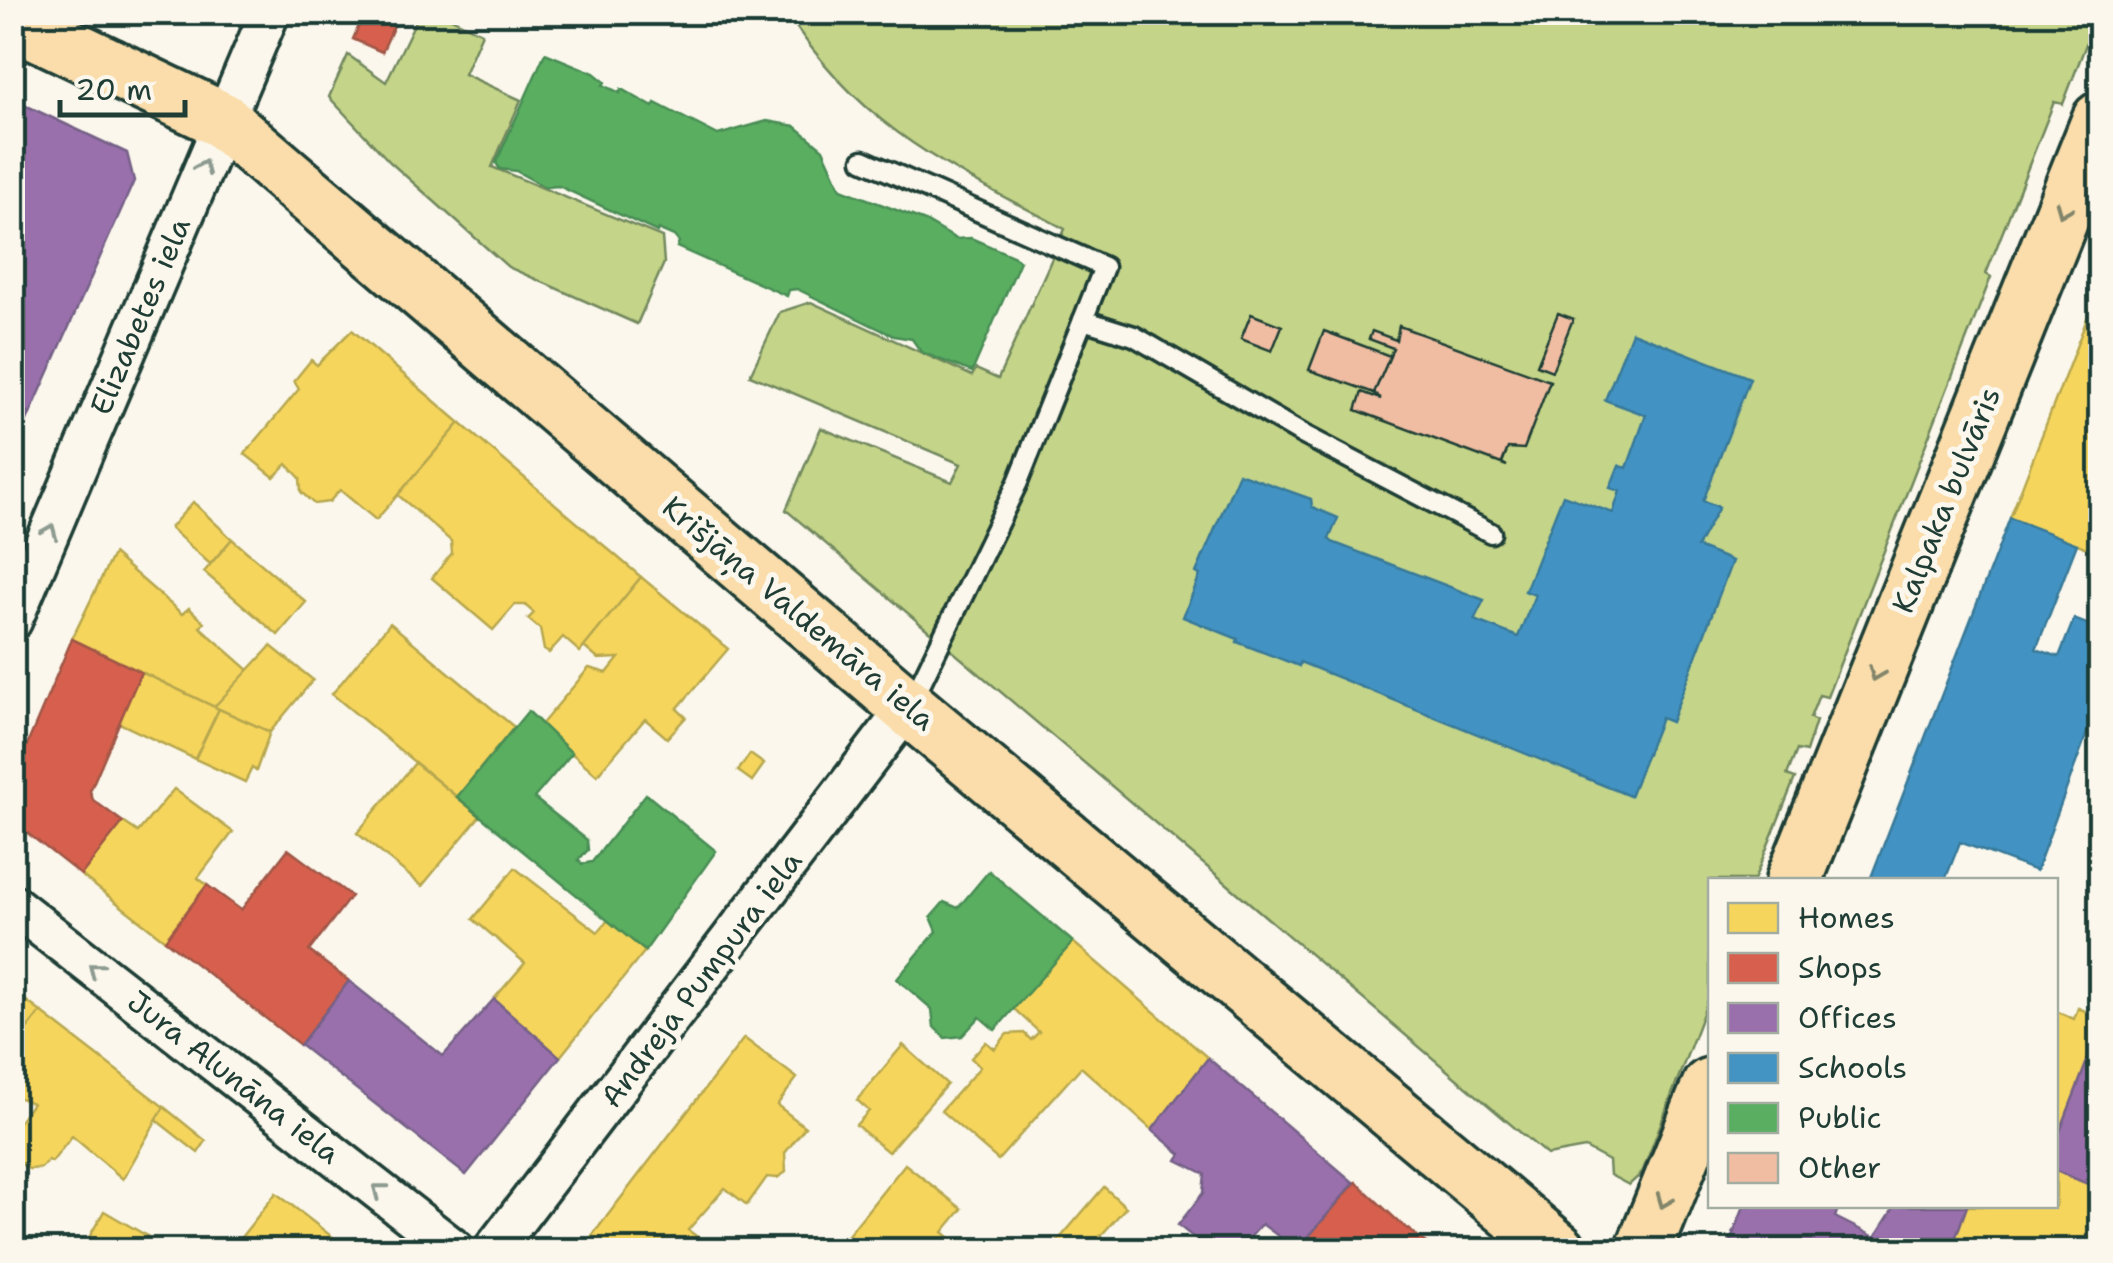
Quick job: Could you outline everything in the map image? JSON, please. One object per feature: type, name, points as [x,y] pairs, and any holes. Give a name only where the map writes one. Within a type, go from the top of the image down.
[{"type":"main road","name":"Krišjāņa Valdemāra iela","points":[[12,20],[222,120],[908,708],[1558,1250]]},
{"type":"main road","name":"Kalpaka bulvāris","points":[[1795,878],[2096,143]]},
{"type":"main road","points":[[1644,1250],[1708,1091]]},
{"type":"street","name":"Elizabetes iela","points":[[12,621],[270,12]]},
{"type":"street","name":"Andreja Pumpura iela","points":[[493,1250],[908,708]]},
{"type":"street","name":"Jura Alunāna iela","points":[[12,904],[456,1250]]},
{"type":"lane","points":[[863,160],[1104,267],[1018,482],[908,708]]},
{"type":"lane","points":[[1083,320],[1134,336],[1302,434],[1491,534]]},
{"type":"green space","points":[[420,12],[441,13],[482,33],[464,74],[521,100],[492,167],[662,237],[664,263],[637,324],[508,267],[390,162],[329,97],[348,55],[386,82]]},
{"type":"green space","points":[[787,13],[2098,13],[2063,104],[2054,102],[1986,274],[1991,277],[1827,697],[1819,695],[1810,718],[1816,721],[1806,752],[1797,750],[1787,775],[1795,778],[1755,878],[1708,878],[1708,1000],[1642,1173],[1629,1185],[1610,1175],[1609,1161],[1585,1148],[1547,1155],[786,510],[821,428],[952,482],[961,464],[750,375],[780,312],[811,302],[972,376],[976,369],[998,379],[1065,229],[910,141],[845,87]]},
{"type":"building: Homes","points":[[2100,285],[2100,532],[2090,549],[2010,518]]},
{"type":"building: Homes","points":[[352,330],[460,423],[376,520],[340,490],[329,502],[314,504],[301,492],[300,478],[287,464],[274,477],[245,454],[299,389],[294,381],[311,360],[317,365]]},
{"type":"building: Homes","points":[[460,423],[641,577],[580,652],[563,637],[549,653],[544,650],[540,629],[528,619],[534,613],[525,605],[515,605],[493,630],[432,578],[452,553],[451,541],[398,495]]},
{"type":"building: Homes","points":[[193,502],[232,539],[210,564],[170,528]]},
{"type":"building: Homes","points":[[232,539],[306,602],[278,635],[204,572]]},
{"type":"building: Homes","points":[[113,554],[182,614],[189,608],[204,622],[200,627],[250,671],[214,707],[72,639]]},
{"type":"building: Homes","points":[[641,577],[728,649],[677,709],[686,717],[667,738],[645,719],[597,775],[540,726],[589,668],[607,673],[619,658],[598,659],[584,647]]},
{"type":"building: Homes","points":[[390,623],[514,727],[457,797],[332,694]]},
{"type":"building: Homes","points":[[271,646],[313,680],[270,732],[214,707]]},
{"type":"building: Homes","points":[[141,672],[219,709],[195,759],[119,723]]},
{"type":"building: Homes","points":[[219,709],[270,732],[256,771],[252,768],[245,782],[195,759]]},
{"type":"building: Homes","points":[[750,754],[764,764],[752,781],[738,771]]},
{"type":"building: Homes","points":[[415,763],[480,816],[422,886],[357,833]]},
{"type":"building: Homes","points":[[174,789],[233,832],[198,878],[207,885],[165,940],[81,875],[123,822],[138,832]]},
{"type":"building: Homes","points":[[515,868],[598,932],[608,920],[645,951],[560,1057],[494,999],[525,963],[473,919]]},
{"type":"building: Homes","points":[[1073,942],[1208,1058],[1152,1130],[1081,1067],[998,1160],[941,1111],[980,1067],[971,1058],[986,1042],[995,1049],[1007,1034],[1024,1033],[1031,1040],[1039,1032],[1013,1008]]},
{"type":"building: Homes","points":[[12,990],[41,1012],[12,1049]]},
{"type":"building: Homes","points":[[2078,1008],[2100,1017],[2100,1028],[2058,1137],[2058,1012],[2074,1019]]},
{"type":"building: Homes","points":[[41,1012],[164,1107],[123,1179],[72,1136],[52,1162],[48,1160],[41,1168],[29,1169],[13,1158],[17,1136],[12,1132],[32,1103],[12,1095],[12,1049]]},
{"type":"building: Homes","points":[[744,1038],[797,1078],[777,1105],[805,1127],[785,1153],[786,1172],[777,1178],[767,1177],[747,1205],[725,1188],[688,1230],[715,1250],[581,1250]]},
{"type":"building: Homes","points":[[903,1045],[947,1084],[888,1152],[856,1125],[869,1111],[857,1100]]},
{"type":"building: Homes","points":[[164,1107],[206,1141],[198,1153],[156,1120]]},
{"type":"building: Homes","points":[[905,1164],[962,1209],[943,1232],[964,1250],[836,1250]]},
{"type":"building: Homes","points":[[2058,1172],[2100,1189],[2100,1250],[2069,1250],[2032,1239],[2028,1250],[1951,1250],[1966,1208],[2058,1208]]},
{"type":"building: Homes","points":[[1104,1187],[1126,1207],[1098,1239],[1112,1250],[1050,1250]]},
{"type":"building: Homes","points":[[276,1193],[349,1250],[231,1250]]},
{"type":"building: Homes","points":[[104,1211],[147,1236],[139,1250],[82,1250]]},
{"type":"building: Shops","points":[[365,12],[400,12],[382,52],[353,39]]},
{"type":"building: Shops","points":[[72,639],[141,672],[90,791],[93,800],[123,822],[81,875],[12,821],[12,780]]},
{"type":"building: Shops","points":[[288,849],[351,896],[309,951],[349,981],[300,1045],[165,940],[207,885],[241,910]]},
{"type":"building: Shops","points":[[1356,1182],[1400,1223],[1435,1250],[1297,1250]]},
{"type":"building: Offices","points":[[12,99],[127,153],[134,181],[30,414],[12,405]]},
{"type":"building: Offices","points":[[12,405],[30,414],[12,451]]},
{"type":"building: Offices","points":[[349,981],[443,1056],[494,999],[560,1057],[466,1175],[300,1045]]},
{"type":"building: Offices","points":[[2093,1046],[2100,1049],[2100,1189],[2058,1172],[2058,1137]]},
{"type":"building: Offices","points":[[1208,1058],[1354,1183],[1297,1250],[1262,1224],[1239,1250],[1209,1250],[1178,1225],[1203,1193],[1205,1174],[1177,1160],[1181,1154],[1152,1130]]},
{"type":"building: Offices","points":[[1743,1208],[1838,1208],[1835,1217],[1875,1237],[1894,1208],[1966,1208],[1951,1250],[1733,1250],[1730,1242]]},
{"type":"building: Schools","points":[[1632,332],[1750,378],[1703,501],[1719,507],[1697,547],[1732,561],[1671,722],[1661,718],[1630,796],[1300,662],[1299,666],[1237,642],[1238,639],[1183,617],[1200,575],[1196,573],[1239,473],[1311,499],[1312,507],[1338,518],[1329,539],[1332,542],[1484,600],[1474,620],[1518,637],[1535,595],[1525,591],[1563,495],[1613,513],[1620,491],[1610,488],[1619,465],[1627,468],[1646,415],[1605,400]]},
{"type":"building: Schools","points":[[2010,518],[2077,544],[2036,649],[2059,657],[2074,619],[2100,629],[2100,698],[2036,871],[1960,842],[1946,878],[1871,878]]},
{"type":"building: Public","points":[[545,53],[594,73],[605,82],[603,85],[620,93],[621,89],[653,107],[655,103],[718,135],[767,121],[795,126],[823,149],[841,189],[925,221],[956,239],[971,238],[1015,257],[1020,261],[972,372],[921,352],[912,339],[894,336],[797,289],[789,290],[787,296],[677,247],[679,242],[674,236],[658,229],[657,232],[559,186],[545,187],[516,171],[500,169],[496,163]]},
{"type":"building: Public","points":[[528,711],[572,753],[534,798],[587,840],[588,850],[578,860],[582,864],[592,862],[646,794],[716,851],[645,951],[457,797]]},
{"type":"building: Public","points":[[989,871],[1073,942],[995,1030],[980,1017],[962,1036],[945,1038],[934,1027],[932,1009],[897,979],[937,931],[931,917],[944,902],[958,908]]},
{"type":"building: Other","points":[[1558,313],[1573,319],[1552,371],[1537,365]]},
{"type":"building: Other","points":[[1251,314],[1282,326],[1272,351],[1241,339]]},
{"type":"building: Other","points":[[1399,326],[1550,381],[1524,449],[1508,448],[1502,463],[1507,466],[1356,410],[1362,392],[1381,399],[1374,393],[1393,348],[1369,339],[1372,331],[1396,340]]},
{"type":"building: Other","points":[[1324,331],[1390,356],[1374,393],[1309,370]]}]
